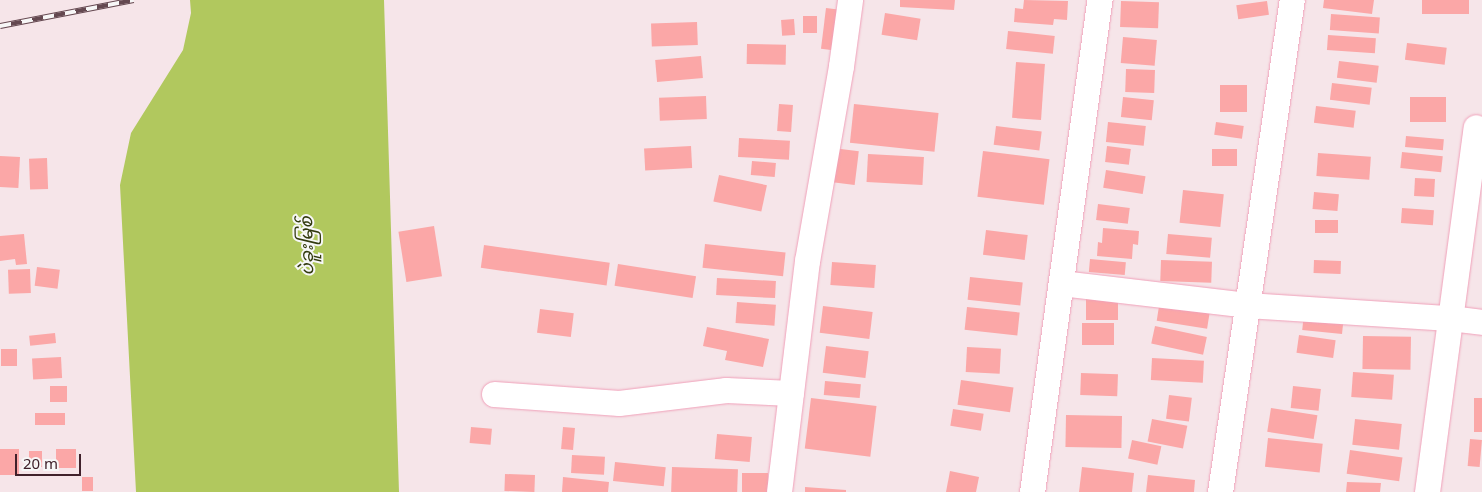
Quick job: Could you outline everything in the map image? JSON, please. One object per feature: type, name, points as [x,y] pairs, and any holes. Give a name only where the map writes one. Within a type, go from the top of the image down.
[{"type":"street","points":[[779,492],[807,261],[841,66],[850,0]]},
{"type":"street","points":[[1032,492],[1099,0]]},
{"type":"street","points":[[1220,492],[1292,0]]},
{"type":"street","points":[[1427,492],[1476,127]]},
{"type":"street","points":[[1060,283],[1248,305],[1450,318],[1482,322]]},
{"type":"street","points":[[494,394],[619,402],[726,390],[791,392]]},
{"type":"water","name":"ပဲခူးမြစ်","points":[[190,0],[384,0],[399,492],[136,492],[120,185],[131,133],[183,50],[191,13]]},
{"type":"building","points":[[900,0],[955,0],[954,10],[900,7]]},
{"type":"building","points":[[1024,0],[1068,1],[1067,20],[1054,19],[1053,25],[1014,22],[1015,8],[1023,9]]},
{"type":"building","points":[[1324,0],[1374,0],[1372,14],[1323,8]]},
{"type":"building","points":[[1422,0],[1469,0],[1469,14],[1422,14]]},
{"type":"building","points":[[1121,1],[1159,2],[1158,28],[1120,27]]},
{"type":"building","points":[[1267,1],[1269,15],[1238,19],[1236,5]]},
{"type":"building","points":[[826,8],[842,10],[837,51],[821,49]]},
{"type":"building","points":[[885,13],[921,19],[917,40],[882,35]]},
{"type":"building","points":[[1331,14],[1380,17],[1379,33],[1330,30]]},
{"type":"building","points":[[803,16],[817,16],[817,33],[803,33]]},
{"type":"building","points":[[794,19],[795,35],[782,36],[781,20]]},
{"type":"building","points":[[697,22],[698,45],[652,47],[651,24]]},
{"type":"building","points":[[1008,31],[1055,36],[1053,54],[1006,49]]},
{"type":"building","points":[[1328,35],[1376,38],[1375,53],[1327,50]]},
{"type":"building","points":[[1123,37],[1157,40],[1155,66],[1121,63]]},
{"type":"building","points":[[1407,43],[1447,48],[1445,65],[1405,60]]},
{"type":"building","points":[[747,44],[786,45],[786,65],[747,64]]},
{"type":"building","points":[[701,56],[703,78],[657,82],[655,60]]},
{"type":"building","points":[[1339,61],[1379,66],[1377,83],[1337,78]]},
{"type":"building","points":[[1016,62],[1045,64],[1041,120],[1012,118]]},
{"type":"building","points":[[1126,69],[1155,70],[1154,93],[1125,92]]},
{"type":"building","points":[[1332,83],[1372,88],[1370,105],[1330,100]]},
{"type":"building","points":[[1220,85],[1247,85],[1247,112],[1220,112]]},
{"type":"building","points":[[706,96],[707,119],[660,121],[659,98]]},
{"type":"building","points":[[1123,97],[1154,100],[1152,120],[1121,117]]},
{"type":"building","points":[[1410,97],[1446,97],[1446,122],[1410,122]]},
{"type":"building","points":[[779,104],[793,105],[791,132],[777,131]]},
{"type":"building","points":[[854,104],[939,113],[934,152],[850,143]]},
{"type":"building","points":[[1316,106],[1356,111],[1354,128],[1314,123]]},
{"type":"building","points":[[1108,122],[1146,126],[1144,146],[1106,142]]},
{"type":"building","points":[[1216,122],[1244,126],[1242,139],[1214,135]]},
{"type":"building","points":[[996,126],[1042,132],[1039,150],[994,145]]},
{"type":"building","points":[[1406,136],[1444,139],[1443,150],[1405,147]]},
{"type":"building","points":[[739,138],[790,141],[789,160],[738,157]]},
{"type":"building","points":[[691,146],[692,168],[645,170],[644,148]]},
{"type":"building","points":[[1107,146],[1131,149],[1129,165],[1105,162]]},
{"type":"building","points":[[833,148],[859,151],[855,185],[829,182]]},
{"type":"building","points":[[1212,149],[1237,149],[1237,166],[1212,166]]},
{"type":"building","points":[[983,151],[1050,159],[1044,205],[977,197]]},
{"type":"building","points":[[1402,152],[1443,156],[1441,172],[1400,168]]},
{"type":"building","points":[[1318,153],[1371,157],[1369,180],[1316,176]]},
{"type":"building","points":[[868,154],[924,157],[922,185],[867,182]]},
{"type":"building","points":[[0,156],[20,157],[18,188],[0,187]]},
{"type":"building","points":[[47,158],[48,189],[30,190],[29,159]]},
{"type":"building","points":[[752,161],[776,163],[775,177],[751,175]]},
{"type":"building","points":[[1106,170],[1146,176],[1143,194],[1103,188]]},
{"type":"building","points":[[719,175],[767,185],[761,212],[713,201]]},
{"type":"building","points":[[1415,178],[1435,179],[1434,197],[1414,196]]},
{"type":"building","points":[[1183,190],[1224,194],[1220,227],[1180,223]]},
{"type":"building","points":[[1314,192],[1339,194],[1337,211],[1313,209]]},
{"type":"building","points":[[1098,204],[1130,208],[1128,224],[1096,220]]},
{"type":"building","points":[[1402,208],[1434,210],[1433,225],[1401,223]]},
{"type":"building","points":[[1315,220],[1338,220],[1338,233],[1315,233]]},
{"type":"building","points":[[434,226],[442,276],[406,282],[398,232]]},
{"type":"building","points":[[1103,228],[1139,231],[1138,245],[1133,244],[1132,259],[1097,256],[1098,242],[1102,243]]},
{"type":"building","points":[[986,230],[1028,235],[1025,260],[983,255]]},
{"type":"building","points":[[24,234],[27,264],[16,265],[15,259],[0,261],[0,236]]},
{"type":"building","points":[[1168,234],[1212,238],[1210,258],[1166,254]]},
{"type":"building","points":[[705,244],[786,252],[783,276],[702,268]]},
{"type":"building","points":[[484,245],[610,263],[607,285],[481,268]]},
{"type":"building","points":[[1090,259],[1126,262],[1125,275],[1089,272]]},
{"type":"building","points":[[1161,260],[1212,262],[1211,283],[1160,281]]},
{"type":"building","points":[[1314,260],[1341,261],[1341,274],[1314,273]]},
{"type":"building","points":[[832,262],[876,265],[874,288],[830,285]]},
{"type":"building","points":[[618,264],[696,276],[693,298],[615,286]]},
{"type":"building","points":[[37,267],[60,270],[58,289],[35,286]]},
{"type":"building","points":[[30,269],[31,293],[9,294],[8,270]]},
{"type":"building","points":[[970,277],[1023,283],[1020,305],[968,300]]},
{"type":"building","points":[[717,278],[776,281],[775,298],[716,295]]},
{"type":"building","points":[[1086,297],[1118,297],[1118,320],[1086,320]]},
{"type":"building","points":[[1160,300],[1210,308],[1207,329],[1157,321]]},
{"type":"building","points":[[737,302],[776,305],[774,326],[736,323]]},
{"type":"building","points":[[823,306],[873,312],[869,339],[820,333]]},
{"type":"building","points":[[967,307],[1020,313],[1017,335],[965,330]]},
{"type":"building","points":[[540,309],[574,313],[571,337],[537,333]]},
{"type":"building","points":[[1304,313],[1344,317],[1342,334],[1302,330]]},
{"type":"building","points":[[1082,323],[1114,323],[1114,345],[1082,345]]},
{"type":"building","points":[[1155,326],[1207,337],[1203,355],[1151,344]]},
{"type":"building","points":[[707,327],[769,339],[763,367],[725,360],[727,351],[703,346]]},
{"type":"building","points":[[55,333],[56,343],[30,346],[29,336]]},
{"type":"building","points":[[1299,335],[1336,340],[1333,358],[1296,353]]},
{"type":"building","points":[[1363,336],[1411,337],[1410,370],[1362,369]]},
{"type":"building","points":[[826,346],[869,351],[865,378],[823,373]]},
{"type":"building","points":[[967,347],[1001,349],[1000,374],[966,372]]},
{"type":"building","points":[[1,349],[17,349],[17,366],[1,366]]},
{"type":"building","points":[[61,357],[62,378],[33,379],[32,359]]},
{"type":"building","points":[[1152,358],[1204,361],[1203,383],[1151,380]]},
{"type":"building","points":[[1353,372],[1394,375],[1392,400],[1351,397]]},
{"type":"building","points":[[1081,373],[1118,374],[1117,396],[1080,395]]},
{"type":"building","points":[[961,380],[1013,387],[1010,412],[958,405]]},
{"type":"building","points":[[825,381],[861,384],[860,398],[824,395]]},
{"type":"building","points":[[50,386],[67,386],[67,402],[50,402]]},
{"type":"building","points":[[1293,386],[1321,389],[1319,411],[1291,408]]},
{"type":"building","points":[[1169,395],[1192,398],[1189,422],[1166,419]]},
{"type":"building","points":[[811,398],[877,406],[870,457],[805,449]]},
{"type":"building","points":[[1474,398],[1482,398],[1482,432],[1474,432]]},
{"type":"building","points":[[1271,408],[1317,415],[1314,439],[1267,432]]},
{"type":"building","points":[[953,409],[984,414],[981,431],[950,426]]},
{"type":"building","points":[[35,413],[65,413],[65,425],[35,425]]},
{"type":"building","points":[[1066,415],[1122,416],[1121,448],[1065,447]]},
{"type":"building","points":[[1152,419],[1187,426],[1183,448],[1148,442]]},
{"type":"building","points":[[1355,419],[1402,424],[1399,450],[1352,445]]},
{"type":"building","points":[[471,427],[492,429],[491,445],[470,443]]},
{"type":"building","points":[[563,427],[575,428],[573,450],[561,449]]},
{"type":"building","points":[[717,434],[752,437],[750,462],[715,459]]},
{"type":"building","points":[[1268,438],[1323,444],[1320,473],[1265,467]]},
{"type":"building","points":[[1470,439],[1482,440],[1480,467],[1468,466]]},
{"type":"building","points":[[1132,440],[1161,446],[1157,465],[1128,459]]},
{"type":"building","points":[[0,449],[19,449],[19,475],[0,475]]},
{"type":"building","points":[[56,449],[76,449],[76,468],[56,468]]},
{"type":"building","points":[[1350,450],[1402,457],[1399,481],[1347,474]]},
{"type":"building","points":[[29,451],[42,451],[42,467],[29,467]]},
{"type":"building","points":[[572,455],[605,457],[604,475],[571,473]]},
{"type":"building","points":[[615,462],[666,467],[664,486],[613,481]]},
{"type":"building","points":[[672,467],[738,469],[737,492],[671,492]]},
{"type":"building","points":[[1082,467],[1134,473],[1132,492],[1079,492]]},
{"type":"building","points":[[950,471],[979,477],[976,492],[946,492]]},
{"type":"building","points":[[742,473],[768,473],[768,492],[742,492]]},
{"type":"building","points":[[505,474],[535,475],[534,492],[504,491]]},
{"type":"building","points":[[1148,475],[1195,480],[1194,492],[1146,492]]},
{"type":"building","points":[[82,477],[93,477],[93,491],[82,491]]},
{"type":"building","points":[[563,477],[609,482],[608,492],[562,492]]},
{"type":"building","points":[[1347,482],[1381,483],[1380,492],[1346,492]]},
{"type":"building","points":[[805,487],[846,490],[846,492],[805,492]]},
{"type":"railway","points":[[0,26],[134,0]]}]
